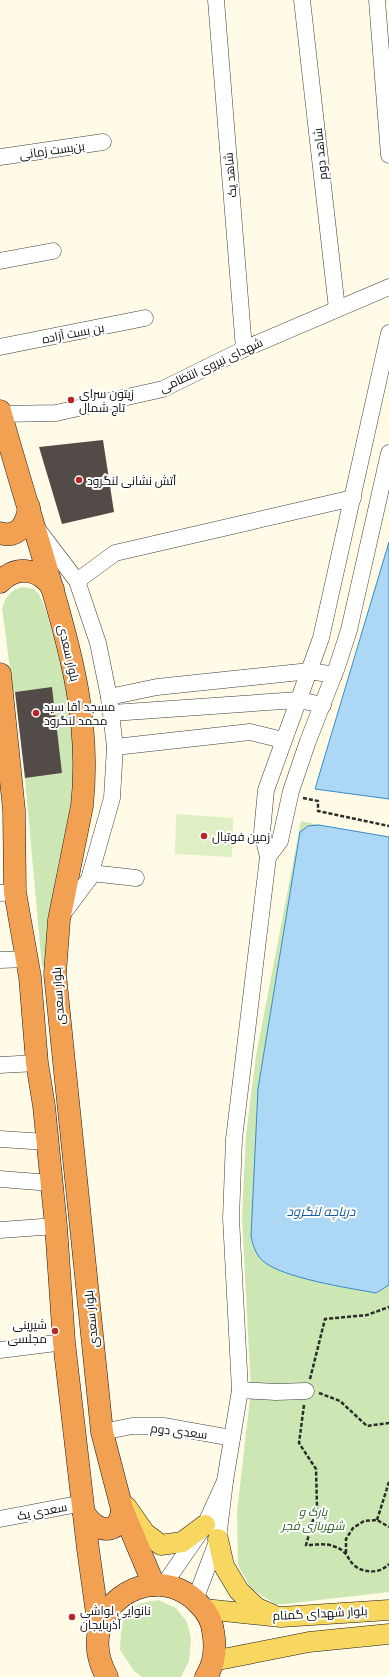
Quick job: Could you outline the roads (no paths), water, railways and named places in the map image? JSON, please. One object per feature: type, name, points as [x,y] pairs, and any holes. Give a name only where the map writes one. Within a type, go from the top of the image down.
[{"type":"highway","name":"بلوار سعدی","points":[[0,412],[64,626],[76,680],[82,718],[85,760],[82,806],[59,920],[55,974],[102,1432],[119,1501],[158,1585]]},
{"type":"highway","points":[[0,533],[12,534],[18,531],[24,526],[27,519],[31,516]]},
{"type":"highway","points":[[0,582],[11,574],[25,570],[39,574],[45,578],[53,589]]},
{"type":"highway","points":[[0,674],[8,833],[8,892],[27,959],[37,1063],[52,1184],[64,1342],[84,1508],[100,1665],[107,1677]]},
{"type":"highway","points":[[84,1508],[94,1525],[104,1529],[115,1526],[119,1521],[119,1501]]},
{"type":"highway","points":[[98,1637],[106,1611],[119,1598],[136,1589],[158,1585],[180,1591],[200,1605],[212,1625],[216,1643],[211,1671]]},
{"type":"main road","points":[[119,1501],[145,1533],[161,1544],[182,1542],[211,1532],[224,1566],[239,1591],[257,1608],[281,1617]]},
{"type":"main road","name":"بلوار شهدای گمنام","points":[[200,1605],[281,1617],[389,1610]]},
{"type":"main road","points":[[211,1671],[309,1642],[389,1634]]},
{"type":"main road","points":[[98,1637],[98,1677]]},
{"type":"street","name":"شاهد یک","points":[[216,0],[244,349]]},
{"type":"street","name":"شاهد دوم","points":[[302,0],[337,309]]},
{"type":"street","points":[[377,0],[389,155]]},
{"type":"street","name":"بن‌بست زمانی","points":[[0,157],[103,142]]},
{"type":"street","points":[[0,261],[53,251]]},
{"type":"street","name":"شهدای نیروی انتظامی","points":[[0,412],[56,413],[163,390],[244,349],[389,287]]},
{"type":"street","name":"بن بست آزاده","points":[[0,347],[145,318]]},
{"type":"street","points":[[200,1605],[211,1532],[226,1481],[240,1390],[231,1218],[234,1139],[268,858],[262,832],[266,790],[283,740],[322,638],[389,333]]},
{"type":"street","points":[[268,858],[280,841],[291,791],[349,630],[389,453]]},
{"type":"street","points":[[77,581],[115,553],[353,498]]},
{"type":"street","points":[[31,516],[77,581],[98,643],[110,696],[116,747],[112,798],[91,873],[89,879],[59,920]]},
{"type":"street","points":[[110,696],[157,687],[310,672],[334,675]]},
{"type":"street","points":[[112,713],[298,700],[323,705]]},
{"type":"street","points":[[116,747],[250,732],[283,740]]},
{"type":"street","points":[[91,873],[136,878]]},
{"type":"street","points":[[0,960],[27,959]]},
{"type":"street","points":[[0,1065],[37,1063]]},
{"type":"street","points":[[0,1139],[47,1142]]},
{"type":"street","points":[[0,1179],[52,1184]]},
{"type":"street","points":[[0,1230],[56,1226]]},
{"type":"street","points":[[0,1350],[64,1342]]},
{"type":"street","points":[[240,1390],[276,1392],[306,1391]]},
{"type":"street","name":"سعدی دوم","points":[[102,1432],[132,1426],[165,1426],[232,1438]]},
{"type":"street","name":"سعدی یک","points":[[0,1519],[84,1508]]},
{"type":"street","points":[[158,1585],[211,1532]]},
{"type":"water","points":[[389,542],[389,799],[315,789]]},
{"type":"water","name":"دریاچه لنگرود","points":[[319,825],[389,837],[389,1285],[376,1293],[316,1282],[272,1267],[258,1256],[251,1236],[258,1089],[300,832],[308,826]]},
{"type":"place","name":"زیتون سرای تاج شمال","points":[[71,400]]},
{"type":"place","name":"آتش نشانی لنگرود","points":[[79,480]]},
{"type":"place","name":"مسجد آقا سید محمد لنگرود","points":[[36,713]]},
{"type":"place","name":"زمین فوتبال","points":[[204,836]]},
{"type":"place","name":"شیرینی مجلسی","points":[[55,1331]]},
{"type":"place","name":"نانوایی لواشی آذربایجان","points":[[72,1617]]},
{"type":"park label","name":"پارک و شهربازی فجر","points":[[313,1518]]}]
